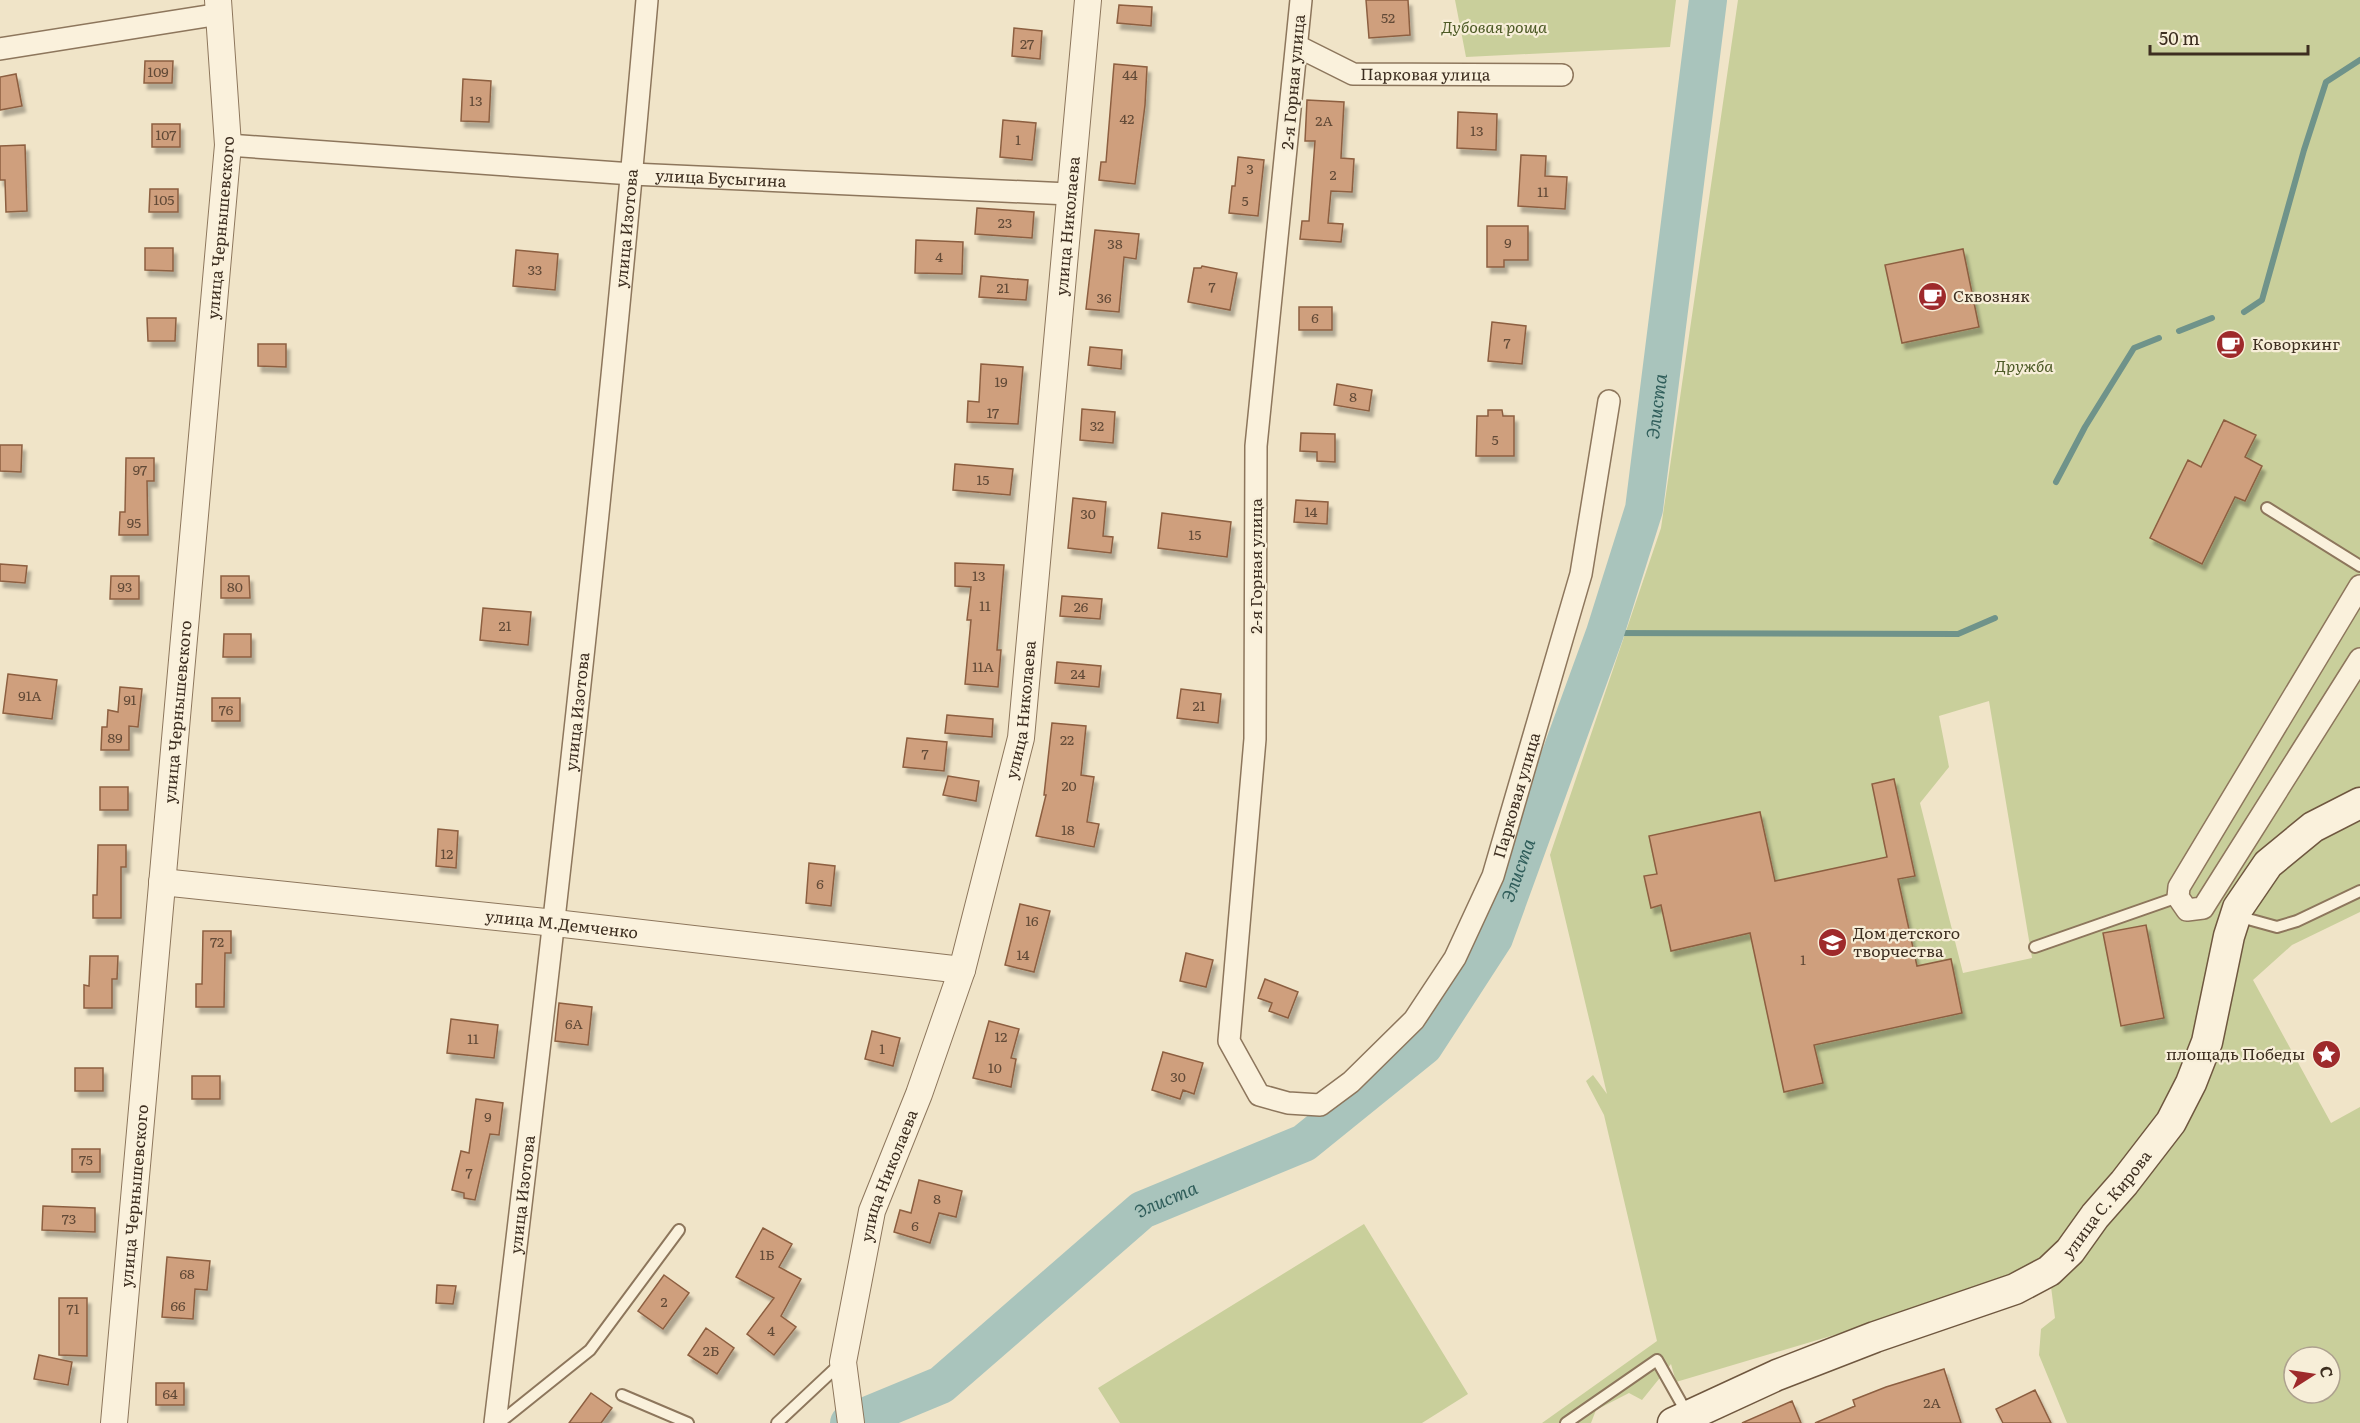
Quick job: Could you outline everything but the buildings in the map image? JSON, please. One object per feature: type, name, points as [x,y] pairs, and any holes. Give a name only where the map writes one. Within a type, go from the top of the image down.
[{"type":"main road","name":"улица С. Кирова","points":[[1681,1419],[1787,1371],[1875,1337],[2015,1289],[2049,1271],[2070,1251],[2095,1216],[2124,1183],[2171,1122],[2191,1083],[2207,1042],[2229,936],[2238,908],[2268,864],[2313,827],[2360,803]]},
{"type":"street","name":"улица Изотова","points":[[497,1423],[555,923],[632,174],[647,0]]},
{"type":"street","name":"улица Николаева","points":[[851,1423],[843,1362],[872,1211],[919,1094],[962,970],[1021,738],[1088,0]]},
{"type":"street","name":"2-я Горная улица","points":[[1288,1103],[1259,1095],[1229,1041],[1255,739],[1256,446],[1301,0]]},
{"type":"street","points":[[0,49],[219,7]]},
{"type":"street","name":"улица Чернышевского","points":[[114,1423],[228,145],[219,7]]},
{"type":"street","name":"Парковая улица","points":[[1297,46],[1353,74],[1562,75]]},
{"type":"street","name":"улица Бусыгина","points":[[228,145],[632,174],[1069,194]]},
{"type":"street","name":"Парковая улица","points":[[1288,1103],[1320,1105],[1351,1082],[1414,1020],[1455,957],[1492,876],[1581,574],[1609,401]]},
{"type":"street","points":[[2360,586],[2179,887],[2178,897],[2187,910],[2203,908],[2360,659]]},
{"type":"street","name":"улица М.Демченко","points":[[162,882],[555,923],[962,970]]},
{"type":"lane","points":[[2267,507],[2360,566]]},
{"type":"lane","points":[[2236,915],[2277,927],[2297,921],[2360,891]]},
{"type":"lane","points":[[2035,946],[2178,897]]},
{"type":"lane","points":[[497,1423],[590,1350],[679,1230]]},
{"type":"lane","points":[[1566,1423],[1657,1360],[1681,1419]]},
{"type":"lane","points":[[777,1423],[843,1362]]},
{"type":"lane","points":[[622,1395],[688,1423]]},
{"type":"green space","name":"Дубовая роща","points":[[1455,0],[1676,0],[1670,47],[1466,57]]},
{"type":"green space","name":"Дружба","points":[[1738,0],[2360,0],[2360,912],[2292,945],[2253,980],[2331,1123],[2360,1107],[2360,1423],[2067,1423],[2039,1355],[2041,1329],[2055,1318],[2049,1271],[1676,1382],[1671,1364],[1642,1400],[1629,1393],[1596,1410],[1591,1423],[1542,1423],[1657,1341],[1604,1115],[1586,1081],[1593,1075],[1607,1094],[1550,855],[1661,528]],"holes":[[[1989,701],[2032,958],[1963,973],[1920,803],[1949,767],[1939,716]],[[1894,779],[1915,875],[1898,879],[1917,966],[1950,959],[1962,1012],[1814,1045],[1823,1083],[1784,1092],[1750,933],[1671,951],[1661,905],[1652,908],[1645,876],[1657,874],[1649,837],[1760,812],[1775,881],[1887,857],[1872,785]]]},
{"type":"green space","points":[[1364,1224],[1468,1394],[1422,1423],[1120,1423],[1098,1388]]},
{"type":"waterway","name":"Элиста","points":[[849,1423],[941,1385],[1142,1210],[1304,1143],[1424,1046],[1494,938],[1605,633],[1644,509],[1708,0]]},
{"type":"waterway","points":[[2244,312],[2262,300],[2304,150],[2326,82],[2360,60]]},
{"type":"waterway","points":[[2179,331],[2212,318]]},
{"type":"waterway","points":[[2056,482],[2085,427],[2134,348],[2159,338]]},
{"type":"waterway","points":[[1605,633],[1958,634],[1995,618]]},
{"type":"place","name":"Сквозняк","points":[[1932,296]]},
{"type":"place","name":"Коворкинг","points":[[2231,344]]},
{"type":"place","name":"Дом детского творчества","points":[[1832,942]]},
{"type":"place","name":"площадь Победы","points":[[2326,1054]]}]
